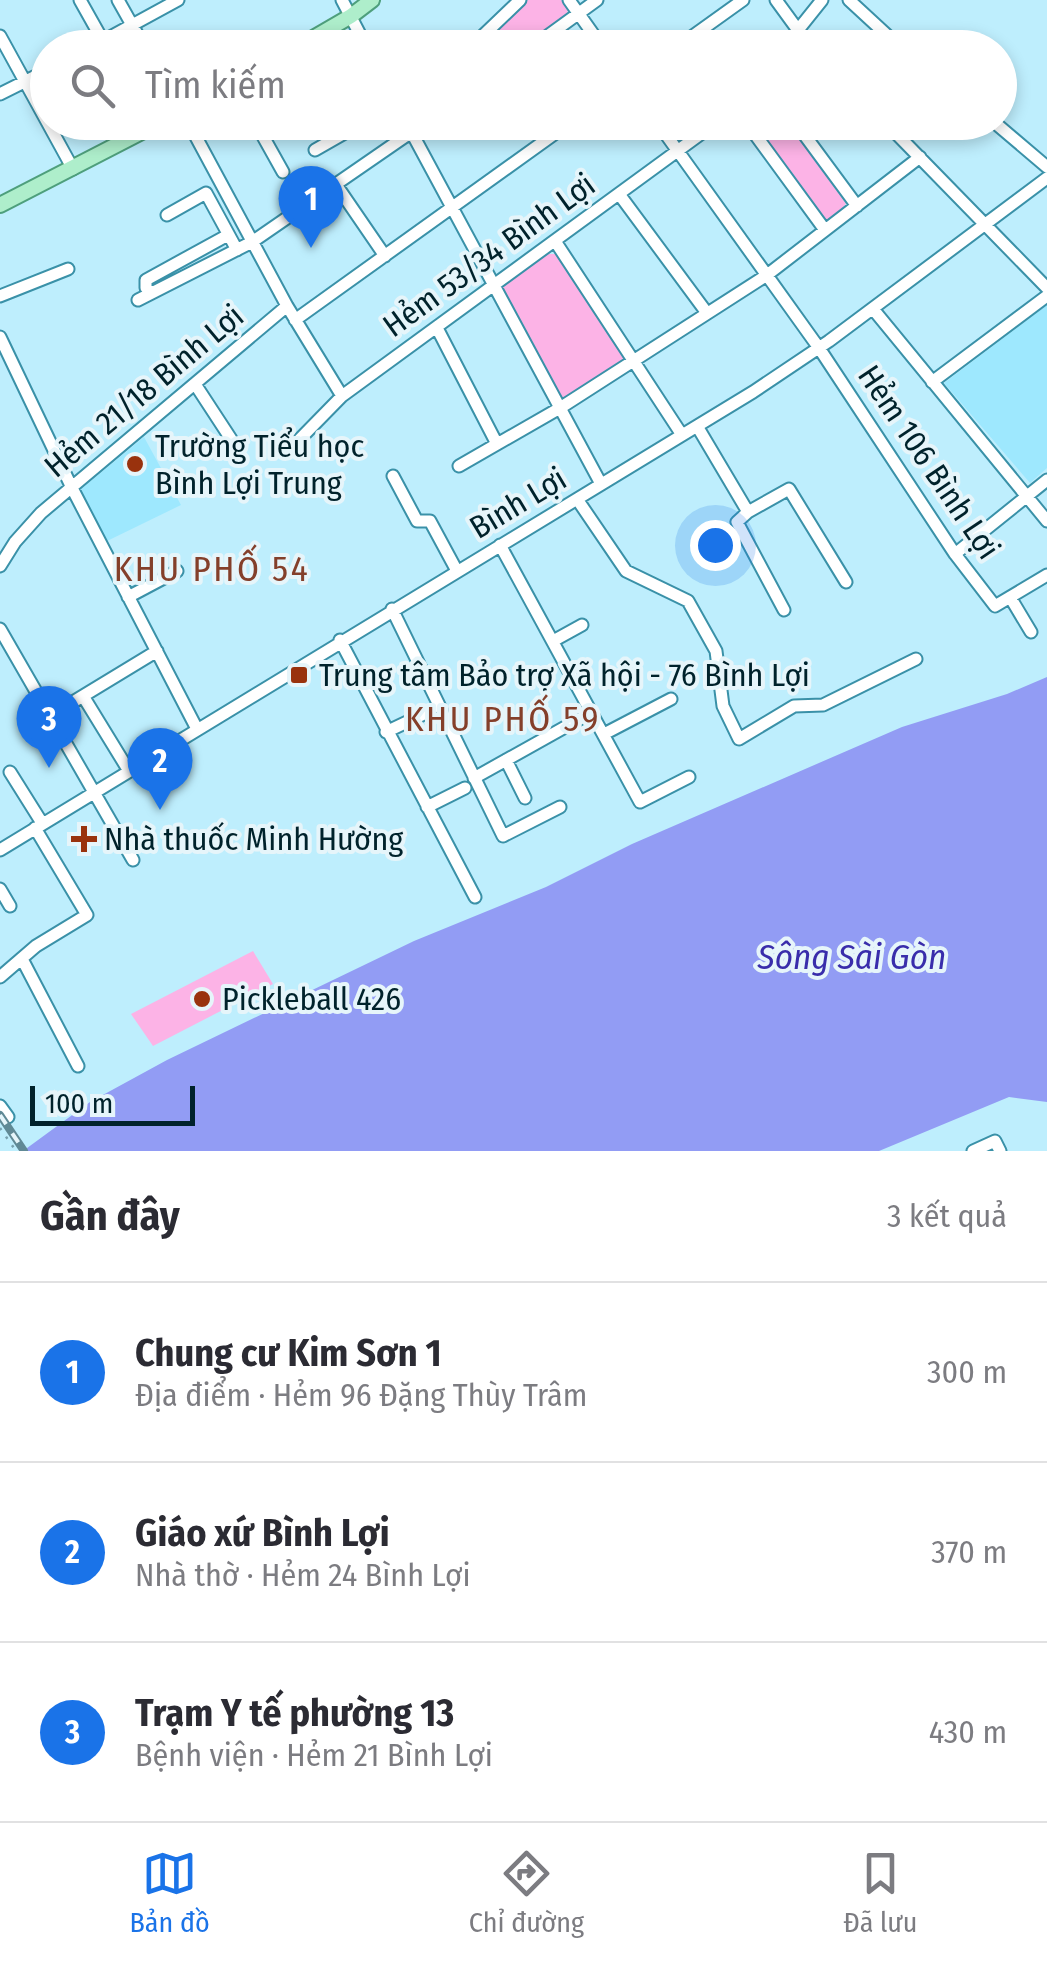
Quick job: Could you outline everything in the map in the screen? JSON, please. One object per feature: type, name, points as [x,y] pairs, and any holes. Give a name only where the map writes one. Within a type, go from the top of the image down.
[{"type":"main road","points":[[327,30],[372,0]]},
{"type":"main road","points":[[0,205],[127,140]]},
{"type":"street","points":[[80,0],[97,30]]},
{"type":"street","points":[[118,0],[134,30]]},
{"type":"street","points":[[124,30],[178,0]]},
{"type":"street","points":[[342,0],[358,30]]},
{"type":"street","points":[[489,30],[520,0]]},
{"type":"street","points":[[569,0],[591,30]]},
{"type":"street","points":[[556,30],[597,0]]},
{"type":"street","points":[[701,30],[742,0]]},
{"type":"street","points":[[776,0],[798,30],[822,0]]},
{"type":"street","points":[[849,0],[882,30]]},
{"type":"street","points":[[0,36],[30,93]]},
{"type":"street","points":[[0,94],[30,79]]},
{"type":"street","points":[[57,140],[73,169]]},
{"type":"street","points":[[198,140],[287,306],[342,396]]},
{"type":"street","points":[[266,140],[283,172]]},
{"type":"street","points":[[314,150],[332,140]]},
{"type":"street","points":[[138,300],[252,242],[337,186],[394,140]]},
{"type":"street","points":[[415,140],[601,484]]},
{"type":"street","points":[[296,320],[546,140]]},
{"type":"street","name":"Hẻm 106 Bình Lợi","points":[[670,140],[819,348],[955,554],[994,606],[1010,597]]},
{"type":"street","name":"Hẻm 53/34 Bình Lợi","points":[[295,444],[342,396],[693,140]]},
{"type":"street","points":[[759,140],[825,230]]},
{"type":"street","points":[[808,140],[856,206]]},
{"type":"street","points":[[903,140],[1047,288]]},
{"type":"street","points":[[1015,140],[1047,167]]},
{"type":"street","points":[[459,466],[560,408],[766,275],[920,157]]},
{"type":"street","name":"Bình Lợi","points":[[0,850],[819,348],[1047,178]]},
{"type":"street","points":[[337,186],[384,256]]},
{"type":"street","points":[[167,216],[206,193],[237,250]]},
{"type":"street","points":[[619,194],[707,313]]},
{"type":"street","points":[[152,294],[146,288],[146,280],[228,234]]},
{"type":"street","points":[[555,241],[682,435]]},
{"type":"street","points":[[0,296],[68,268]]},
{"type":"street","points":[[932,382],[1047,296]]},
{"type":"street","name":"Hẻm 21/18 Bình Lợi","points":[[0,566],[41,513],[287,306]]},
{"type":"street","points":[[873,309],[1047,521]]},
{"type":"street","points":[[436,328],[497,444]]},
{"type":"street","points":[[0,336],[72,488],[197,729]]},
{"type":"street","points":[[195,384],[231,439]]},
{"type":"street","points":[[697,426],[748,512]]},
{"type":"street","points":[[393,476],[417,521],[430,521],[457,571]]},
{"type":"street","points":[[955,554],[1047,480]]},
{"type":"street","points":[[784,610],[737,522],[788,489],[846,582]]},
{"type":"street","points":[[577,499],[626,571],[688,600],[716,651],[722,706],[739,739],[794,706],[823,705],[916,659]]},
{"type":"street","points":[[500,545],[640,802],[689,776]]},
{"type":"street","points":[[128,597],[176,572]]},
{"type":"street","points":[[1031,632],[1010,597],[1047,575]]},
{"type":"street","points":[[392,609],[470,783],[503,836],[560,807]]},
{"type":"street","points":[[553,641],[582,625]]},
{"type":"street","points":[[0,630],[134,860]]},
{"type":"street","points":[[340,640],[475,897]]},
{"type":"street","points":[[50,716],[156,651]]},
{"type":"street","points":[[83,696],[128,770]]},
{"type":"street","points":[[604,734],[672,699]]},
{"type":"street","points":[[386,732],[428,712]]},
{"type":"street","points":[[426,807],[592,712]]},
{"type":"street","points":[[506,760],[526,798]]},
{"type":"street","points":[[3,975],[36,946],[87,915],[10,772]]},
{"type":"street","points":[[0,889],[10,906]]},
{"type":"street","points":[[22,959],[78,1066]]},
{"type":"street","points":[[0,1106],[4,1122]]},
{"type":"street","points":[[973,1151],[998,1146]]},
{"type":"path","points":[[4,1122],[16,1151]]},
{"type":"shaded area","points":[[528,0],[561,0],[568,10],[566,16],[546,30],[496,30]]},
{"type":"shaded area","points":[[766,140],[801,140],[846,204],[829,221],[824,220]]},
{"type":"shaded area","points":[[548,254],[556,254],[624,356],[623,362],[565,399],[560,397],[502,292],[502,286]]},
{"type":"shaded area","points":[[1047,305],[1047,468],[1030,483],[944,383]]},
{"type":"shaded area","name":"Trường Tiểu học Bình Lợi Trung","points":[[144,437],[181,505],[105,542],[80,490]]},
{"type":"shaded area","name":"Pickleball 426","points":[[253,951],[273,984],[153,1046],[131,1014]]},
{"type":"water","name":"Sông Sài Gòn","points":[[1047,677],[1047,1102],[1009,1097],[879,1151],[23,1151],[90,1102],[167,1060],[414,941],[546,887],[632,844],[902,727],[1007,694]]},
{"type":"railway","points":[[0,1115],[24,1151]]},
{"type":"place","name":"Chung cư Kim Sơn 1","points":[[311,248]]},
{"type":"place","name":"Trường Tiểu học Bình Lợi Trung","points":[[135,464]]},
{"type":"place","name":"Trung tâm Bảo trợ Xã hội - 76 Bình Lợi","points":[[299,675]]},
{"type":"place","name":"Trạm Y tế phường 13","points":[[49,768]]},
{"type":"place","name":"Giáo xứ Bình Lợi","points":[[160,810]]},
{"type":"place","name":"Nhà thuốc Minh Hường","points":[[84,839]]},
{"type":"place","name":"Pickleball 426","points":[[202,999]]},
{"type":"district","name":"KHU PHỐ 54","points":[[212,569]]},
{"type":"district","name":"KHU PHỐ 59","points":[[503,719]]}]
